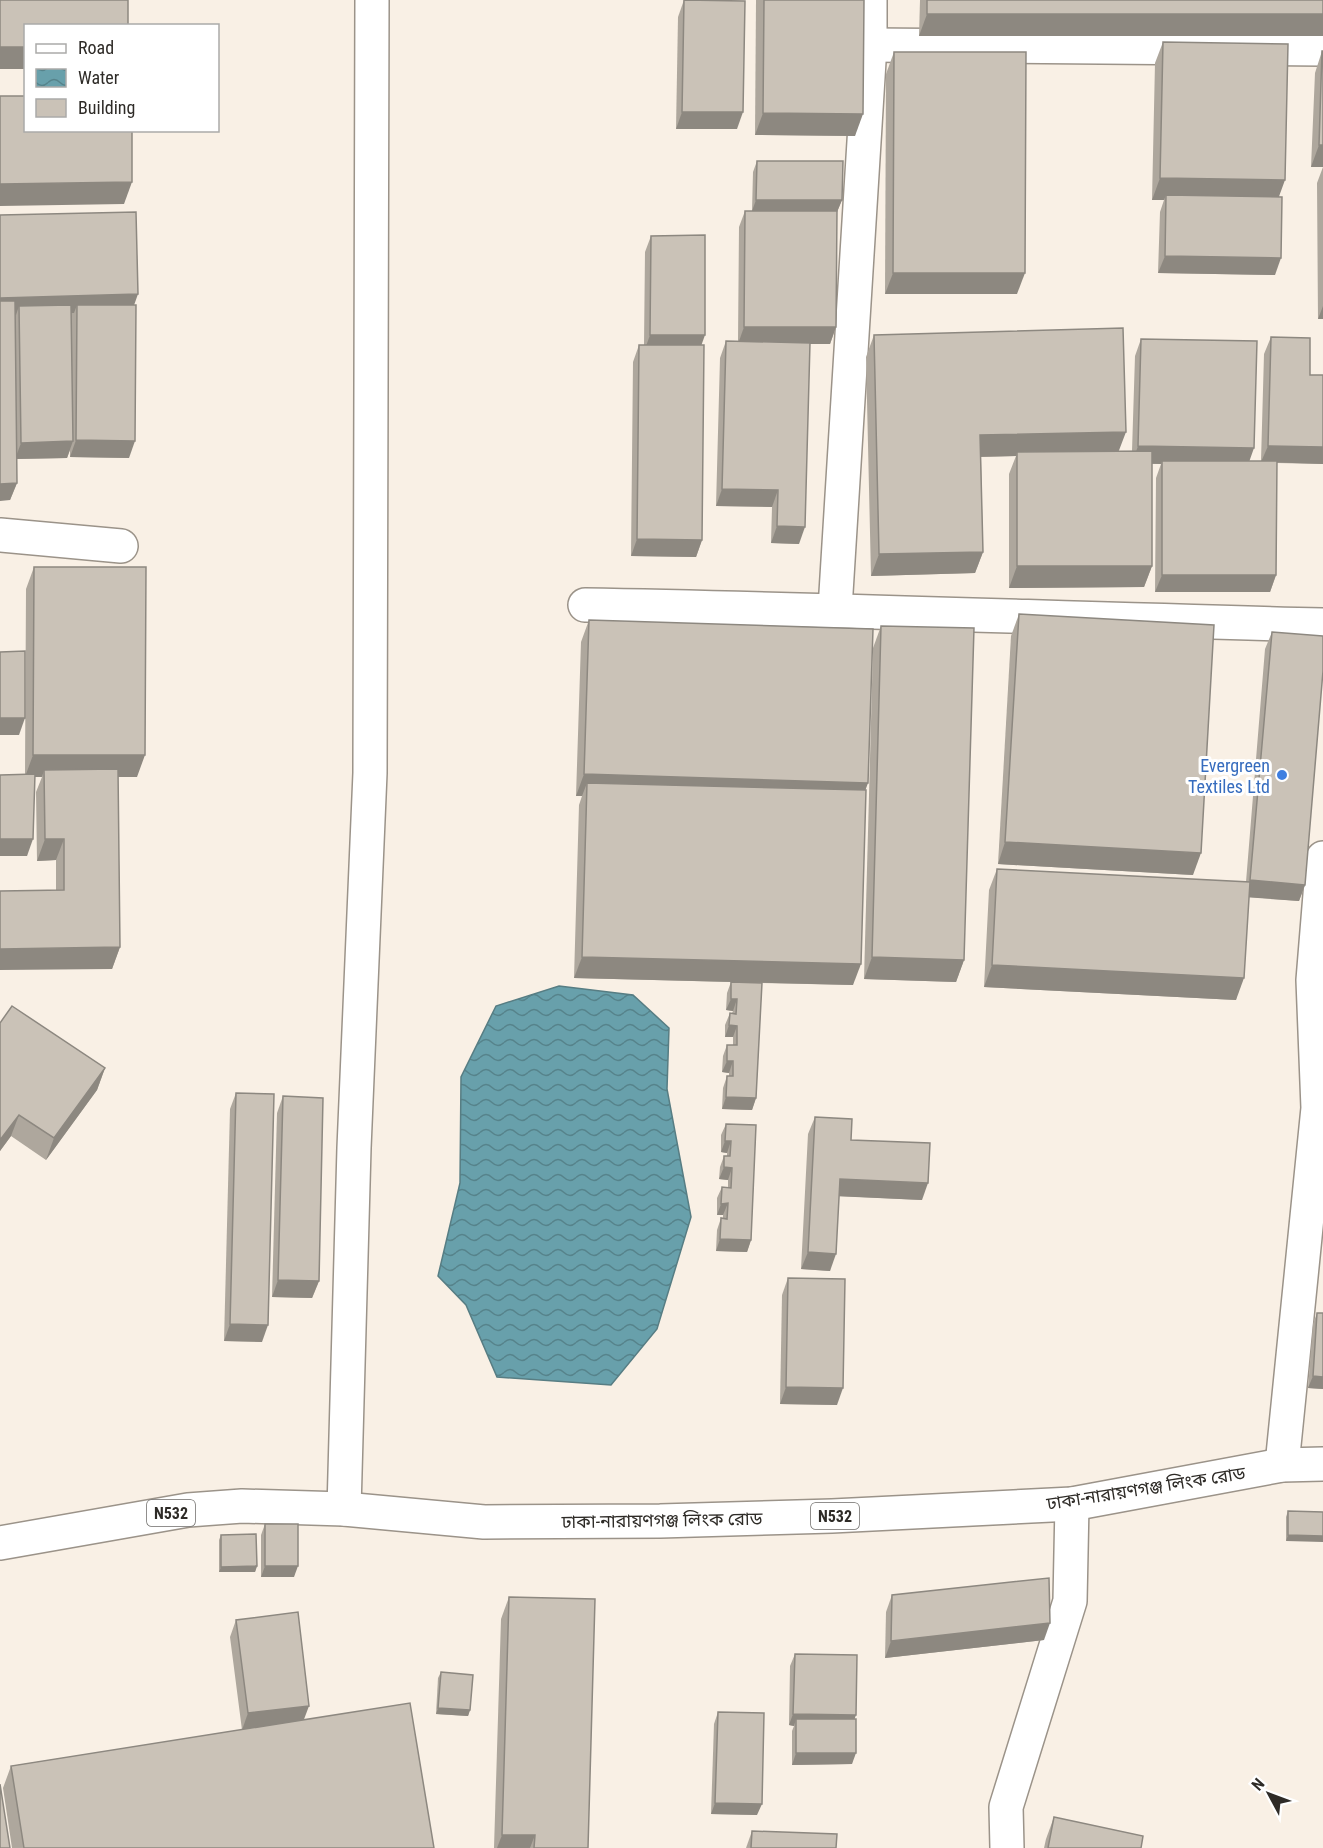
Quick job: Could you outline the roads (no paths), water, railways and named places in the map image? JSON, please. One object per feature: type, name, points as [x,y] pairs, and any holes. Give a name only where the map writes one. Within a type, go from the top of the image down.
[{"type":"main road","points":[[344,1509],[353,1159],[370,773],[372,0]]},
{"type":"main road","points":[[835,609],[870,45],[870,0]]},
{"type":"main road","points":[[870,45],[1323,49]]},
{"type":"main road","points":[[0,535],[121,546]]},
{"type":"main road","points":[[585,605],[835,609],[964,616],[1323,625]]},
{"type":"main road","points":[[1282,1465],[1318,1108],[1318,980],[1323,858]]},
{"type":"main road","name":"ঢাকা-নারায়ণগঞ্জ লিংক রোড","points":[[0,1544],[188,1510],[242,1506],[344,1509],[484,1522],[589,1522],[832,1516],[1072,1504],[1282,1465],[1323,1464]]},
{"type":"main road","points":[[1007,1848],[1006,1807],[1071,1601],[1072,1504]]},
{"type":"water","points":[[559,986],[633,995],[669,1028],[667,1089],[691,1217],[657,1329],[611,1385],[497,1377],[466,1305],[438,1276],[460,1183],[461,1077],[496,1006]]},
{"type":"place","name":"Evergreen Textiles Ltd","points":[[1282,775]]}]
